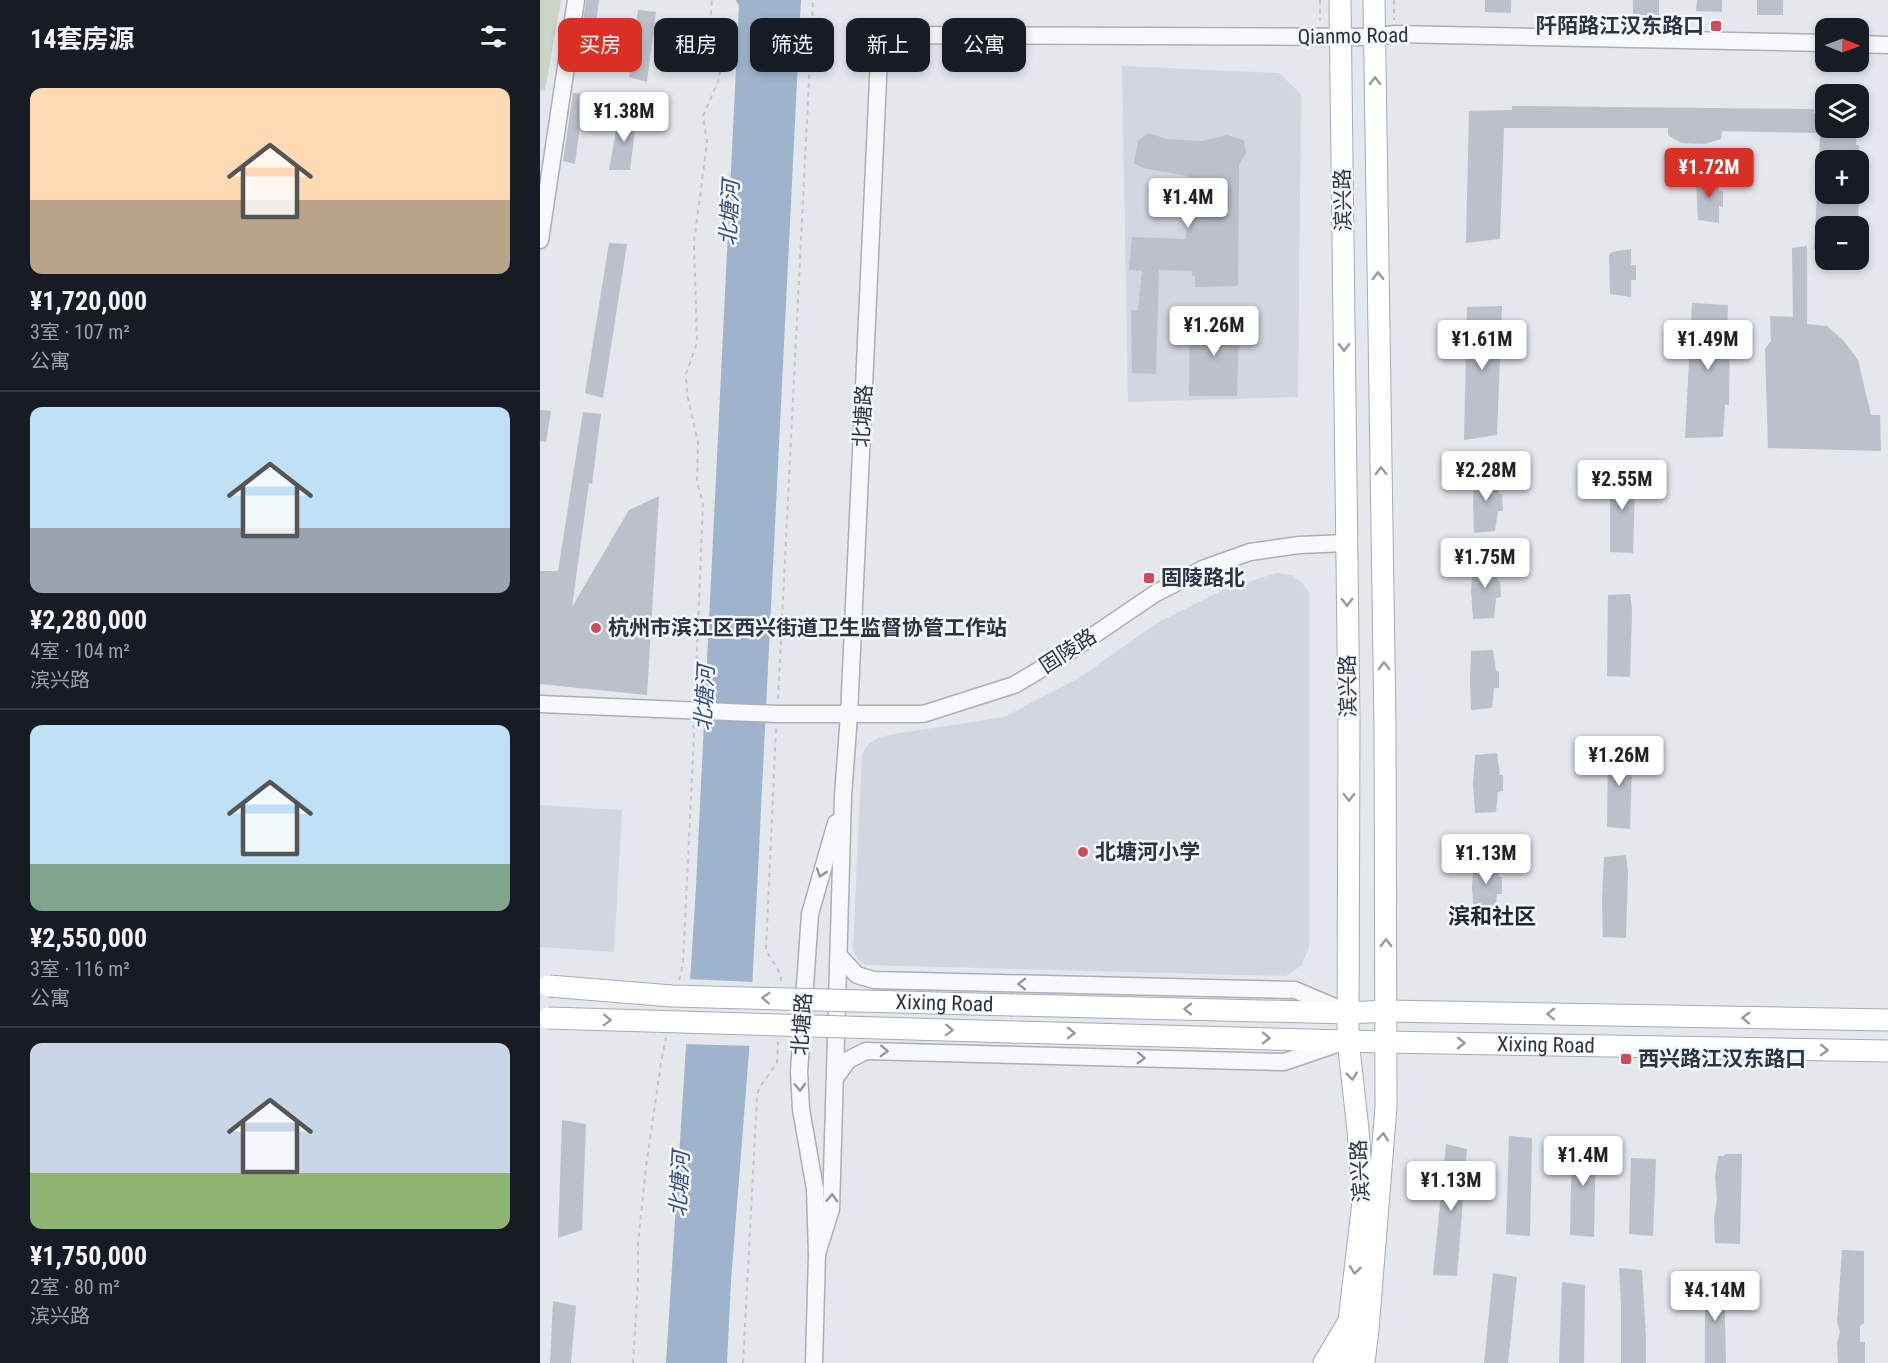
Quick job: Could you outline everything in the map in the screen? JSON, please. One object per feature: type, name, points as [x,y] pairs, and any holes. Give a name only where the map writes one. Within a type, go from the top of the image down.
[{"type":"main road","name":"滨兴路","points":[[1324,1363],[1349,1321],[1363,1202],[1348,1040],[1347,543],[1331,37],[1340,0]]},
{"type":"main road","name":"滨兴路","points":[[1364,1363],[1386,1107],[1384,1042],[1386,1011],[1385,36],[1374,0]]},
{"type":"main road","name":"Xixing Road","points":[[545,986],[672,996],[1013,1005],[1349,1013],[1386,1011],[1888,1020]]},
{"type":"main road","name":"Xixing Road","points":[[544,1018],[1384,1042],[1888,1051]]},
{"type":"main road","points":[[1345,1363],[1349,1321]]},
{"type":"street","points":[[540,240],[576,0]]},
{"type":"street","name":"Qianmo Road","points":[[930,35],[1385,36],[1815,43]]},
{"type":"street","points":[[1869,44],[1888,45]]},
{"type":"street","name":"北塘路","points":[[817,1254],[831,1209],[843,796],[849,715],[878,72]]},
{"type":"street","name":"固陵路","points":[[691,711],[849,715],[923,714],[1014,685],[1063,656],[1156,593],[1205,568],[1250,552],[1299,545],[1347,543]]},
{"type":"street","points":[[540,704],[691,711]]},
{"type":"street","name":"北塘路","points":[[814,1363],[817,1254],[815,1189],[801,1109],[799,1072],[810,914],[843,796]]},
{"type":"street","name":"Xixing Road","points":[[839,956],[857,975],[874,980],[1295,990],[1349,1013]]},
{"type":"street","name":"Xixing Road","points":[[836,1077],[848,1060],[866,1051],[1284,1062],[1348,1040]]},
{"type":"path","points":[[678,986],[683,963],[694,747],[691,711],[697,690],[703,504],[697,481],[698,442],[687,394],[686,374],[697,343],[694,242],[707,142],[703,116],[719,79],[723,53],[710,23],[712,0]]},
{"type":"path","points":[[777,714],[813,0]]},
{"type":"path","points":[[1320,0],[1331,37]]},
{"type":"path","points":[[1385,36],[1394,0]]},
{"type":"path","points":[[633,1363],[638,1243],[661,1063],[668,1030]]},
{"type":"shaded area","points":[[1122,66],[1279,73],[1301,94],[1298,397],[1128,402]]},
{"type":"shaded area","name":"北塘河小学","points":[[1277,573],[1292,575],[1303,583],[1309,594],[1309,948],[1301,966],[1286,976],[866,965],[858,960],[853,950],[862,755],[868,744],[880,737],[894,734],[1004,717],[1077,679],[1159,622],[1223,590]]},
{"type":"shaded area","points":[[540,805],[622,810],[614,952],[540,947]]},
{"type":"green space","points":[[540,0],[561,0],[545,91],[540,90]]},
{"type":"water","name":"北塘河","points":[[736,0],[801,0],[800,18],[750,18],[750,72],[797,72],[749,1052],[727,1363],[666,1363],[696,887],[736,72],[738,72],[739,6]]},
{"type":"pier","points":[[688,979],[755,982],[752,1046],[684,1044]]},
{"type":"building","points":[[586,0],[599,0],[597,18],[584,18]]},
{"type":"building","points":[[1485,0],[1511,0],[1511,13],[1485,12]]},
{"type":"building","points":[[1633,0],[1659,0],[1659,15],[1633,15]]},
{"type":"building","points":[[1697,0],[1722,0],[1722,12],[1696,11]]},
{"type":"building","points":[[1757,0],[1783,0],[1783,15],[1757,15]]},
{"type":"building","points":[[638,10],[656,12],[647,82],[629,77],[630,72],[642,72],[642,18],[637,18]]},
{"type":"building","points":[[573,93],[584,94],[575,164],[563,161]]},
{"type":"building","points":[[1512,106],[1814,109],[1815,133],[1722,131],[1721,139],[1705,144],[1681,143],[1668,135],[1668,128],[1504,128],[1500,239],[1466,243],[1469,111],[1512,110]]},
{"type":"building","points":[[619,114],[637,115],[630,170],[609,170]]},
{"type":"building","points":[[1148,133],[1167,139],[1202,141],[1227,135],[1244,140],[1246,153],[1239,165],[1238,286],[1195,287],[1195,276],[1192,276],[1192,271],[1159,270],[1156,374],[1132,373],[1131,310],[1138,310],[1142,271],[1129,270],[1132,237],[1186,239],[1188,176],[1143,168],[1134,163],[1138,141]]},
{"type":"building","points":[[1820,138],[1856,138],[1856,145],[1859,145],[1859,150],[1819,150]]},
{"type":"building","points":[[1718,176],[1719,191],[1723,191],[1723,207],[1719,206],[1719,223],[1698,220],[1696,181],[1700,178]]},
{"type":"building","points":[[1816,204],[1859,204],[1858,216],[1816,216]]},
{"type":"building","points":[[609,243],[627,244],[603,398],[585,393]]},
{"type":"building","points":[[1807,246],[1807,324],[1827,326],[1844,341],[1858,360],[1871,415],[1880,415],[1881,451],[1768,448],[1765,349],[1771,341],[1770,316],[1793,317],[1792,248]]},
{"type":"building","points":[[1631,249],[1631,265],[1636,265],[1636,280],[1631,280],[1631,297],[1610,294],[1609,255],[1612,252]]},
{"type":"building","points":[[1692,303],[1728,305],[1729,405],[1725,405],[1723,437],[1685,438]]},
{"type":"building","points":[[1502,306],[1497,435],[1464,440],[1467,307]]},
{"type":"building","points":[[1236,317],[1239,323],[1237,396],[1189,396],[1190,320]]},
{"type":"building","points":[[540,410],[551,411],[546,442],[540,441]]},
{"type":"building","name":"杭州市滨江区西兴街道卫生监督协管工作站","points":[[583,412],[601,414],[572,607],[629,510],[659,496],[647,695],[540,684],[540,571],[558,571]]},
{"type":"building","points":[[1633,470],[1635,486],[1633,553],[1610,552],[1610,472]]},
{"type":"building","points":[[1497,473],[1503,511],[1498,511],[1495,531],[1474,533],[1474,474]]},
{"type":"building","points":[[1495,559],[1501,597],[1496,598],[1494,618],[1473,619],[1471,590],[1473,561]]},
{"type":"building","points":[[1630,594],[1632,609],[1630,677],[1607,676],[1608,595]]},
{"type":"building","points":[[1493,650],[1496,671],[1499,672],[1499,688],[1494,688],[1492,708],[1471,710],[1471,651]]},
{"type":"building","points":[[1630,746],[1632,762],[1630,829],[1607,827],[1608,747]]},
{"type":"building","points":[[1497,753],[1500,775],[1503,775],[1503,791],[1498,792],[1496,812],[1475,813],[1473,784],[1475,755]]},
{"type":"building","points":[[1626,855],[1628,872],[1626,938],[1603,937],[1604,857]]},
{"type":"building","points":[[1496,856],[1499,877],[1502,877],[1502,894],[1497,894],[1495,914],[1474,916],[1472,887],[1474,857]]},
{"type":"building","points":[[562,1120],[586,1124],[582,1230],[558,1238]]},
{"type":"building","points":[[1509,1136],[1532,1138],[1530,1236],[1506,1234]]},
{"type":"building","points":[[1572,1137],[1596,1139],[1594,1237],[1570,1235]]},
{"type":"building","points":[[1446,1144],[1467,1149],[1457,1276],[1433,1275]]},
{"type":"building","points":[[1742,1154],[1740,1244],[1715,1243],[1714,1219],[1717,1199],[1715,1177],[1718,1156]]},
{"type":"building","points":[[1631,1158],[1656,1159],[1653,1236],[1629,1234]]},
{"type":"building","points":[[1842,1250],[1864,1251],[1864,1323],[1860,1326],[1860,1342],[1865,1342],[1865,1363],[1838,1363],[1837,1343],[1840,1332],[1837,1322]]},
{"type":"building","points":[[1619,1268],[1642,1270],[1646,1363],[1621,1363]]},
{"type":"building","points":[[1493,1273],[1517,1277],[1508,1363],[1484,1363]]},
{"type":"building","points":[[1705,1279],[1724,1279],[1726,1363],[1705,1363]]},
{"type":"building","points":[[1562,1282],[1585,1285],[1584,1363],[1559,1363]]},
{"type":"building","points":[[553,1301],[576,1306],[571,1363],[550,1363]]},
{"type":"place","name":"阡陌路江汉东路口","points":[[1716,26]]},
{"type":"place","name":"固陵路北","points":[[1149,578]]},
{"type":"place","name":"杭州市滨江区西兴街道卫生监督协管工作站","points":[[596,628]]},
{"type":"place","name":"北塘河小学","points":[[1083,852]]},
{"type":"place","name":"西兴路江汉东路口","points":[[1626,1059]]},
{"type":"district","name":"滨和社区","points":[[1492,916]]}]
